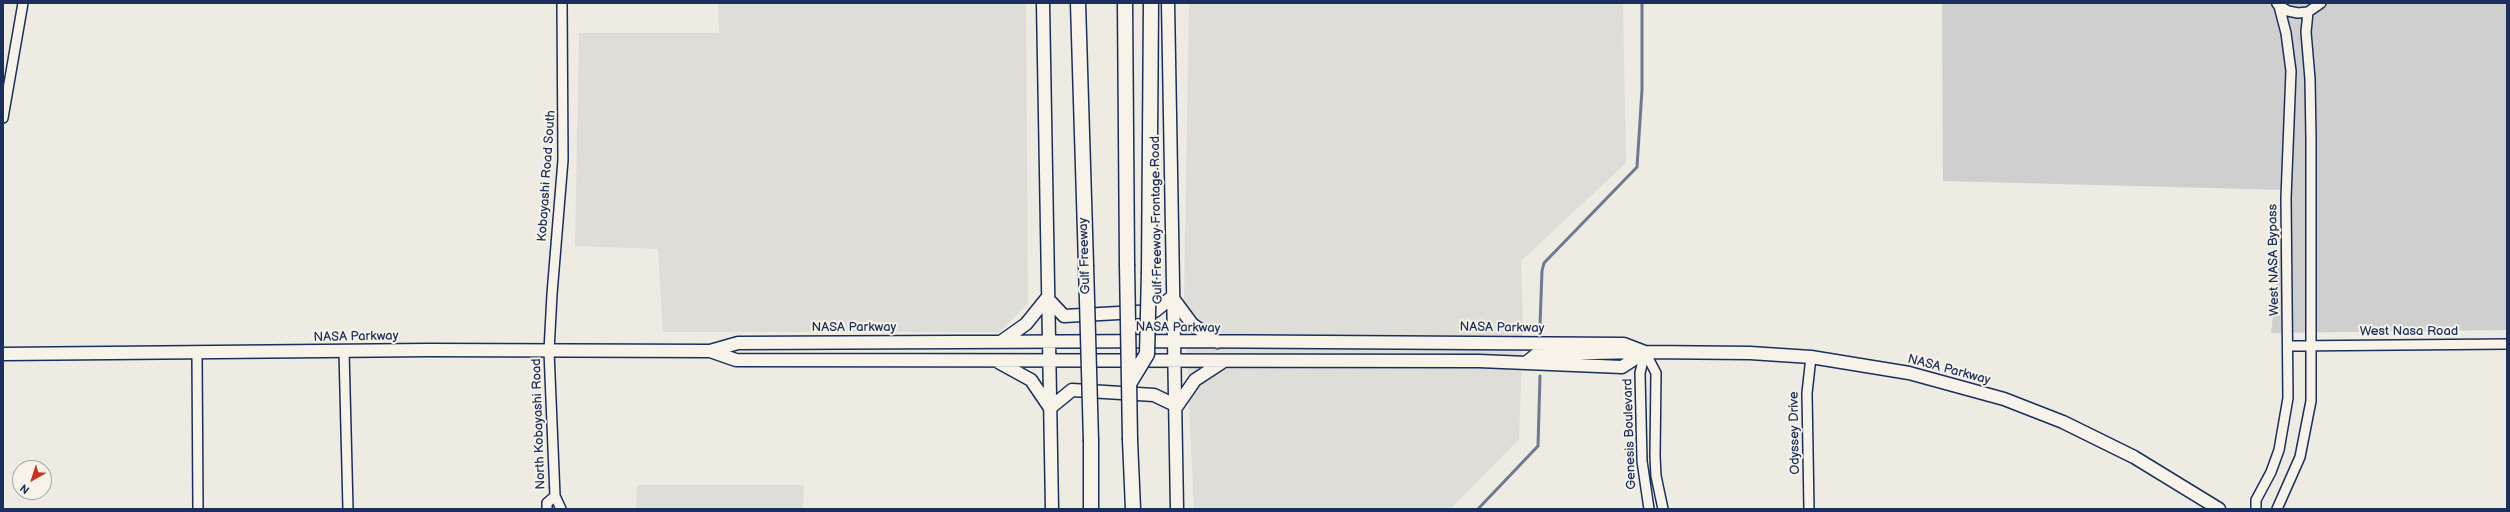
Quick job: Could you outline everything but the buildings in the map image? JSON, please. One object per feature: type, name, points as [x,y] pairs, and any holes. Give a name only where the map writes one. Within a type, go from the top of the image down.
[{"type":"highway","name":"Gulf Freeway","points":[[1078,3],[1091,441],[1091,509]]},
{"type":"highway","points":[[1125,3],[1127,264],[1130,440],[1133,509]]},
{"type":"highway","points":[[1130,382],[1147,354],[1151,3]]},
{"type":"main road","points":[[1043,3],[1047,298],[1052,509]]},
{"type":"main road","name":"Gulf Freeway Frontage Road","points":[[1168,3],[1173,360],[1177,406],[1177,509]]},
{"type":"main road","points":[[1047,298],[1064,316],[1155,311],[1172,297],[1192,324],[1218,342]]},
{"type":"main road","points":[[1001,342],[1026,324],[1047,298]]},
{"type":"main road","name":"NASA Parkway","points":[[3,354],[197,354],[344,351],[710,351],[738,343],[1480,341],[1624,344],[1645,352],[1750,353],[1811,357],[1909,373],[2034,410],[2104,440],[2219,509]]},
{"type":"main road","points":[[1480,341],[1480,361]]},
{"type":"main road","name":"NASA Parkway","points":[[710,351],[736,360],[1049,362],[1173,360],[1480,361],[1622,367],[1645,352]]},
{"type":"main road","points":[[1050,408],[1072,390],[1154,395],[1177,406],[1195,380],[1227,360]]},
{"type":"main road","points":[[998,361],[1031,380],[1050,408]]},
{"type":"street","points":[[3,118],[23,3]]},
{"type":"street","name":"Kobayashi Road South","points":[[549,351],[552,287],[563,160],[562,3]]},
{"type":"street","points":[[2277,509],[2294,475],[2304,440],[2311,401],[2311,139],[2310,79],[2306,32],[2308,12],[2321,3]]},
{"type":"street","name":"West NASA Bypass","points":[[2277,4],[2298,13],[2308,12]]},
{"type":"street","name":"West NASA Bypass","points":[[2256,509],[2256,500],[2271,472],[2279,450],[2288,398],[2287,182],[2291,71],[2286,33],[2277,4]]},
{"type":"street","name":"West Nasa Road","points":[[2288,346],[2507,344]]},
{"type":"street","points":[[344,351],[348,509]]},
{"type":"street","name":"North Kobayashi Road","points":[[549,351],[555,496],[561,509]]},
{"type":"street","name":"Genesis Boulevard","points":[[1645,352],[1640,373],[1642,461],[1649,509]]},
{"type":"street","name":"Genesis Boulevard","points":[[1645,352],[1656,373],[1654,456],[1656,480],[1663,509]]},
{"type":"street","points":[[197,354],[198,509]]},
{"type":"street","name":"Odyssey Drive","points":[[1809,509],[1807,393],[1811,357]]},
{"type":"street","name":"North Kobayashi Road","points":[[548,509],[547,503],[555,496]]},
{"type":"shaded area","points":[[718,3],[1026,3],[1028,303],[1000,332],[663,332],[658,249],[575,246],[579,33],[719,33]]},
{"type":"shaded area","points":[[1189,3],[1623,3],[1626,163],[1521,261],[1523,326],[1519,439],[1450,509],[1194,509],[1184,299]]},
{"type":"shaded area","points":[[1942,3],[2507,3],[2507,330],[2271,333],[2287,190],[1943,181]]},
{"type":"shaded area","points":[[637,485],[804,485],[803,509],[636,509]]},
{"type":"waterway","points":[[1540,325],[1542,271],[1544,263],[1637,167],[1642,90],[1642,3]]},
{"type":"waterway","points":[[1478,509],[1538,446],[1540,376]]}]
